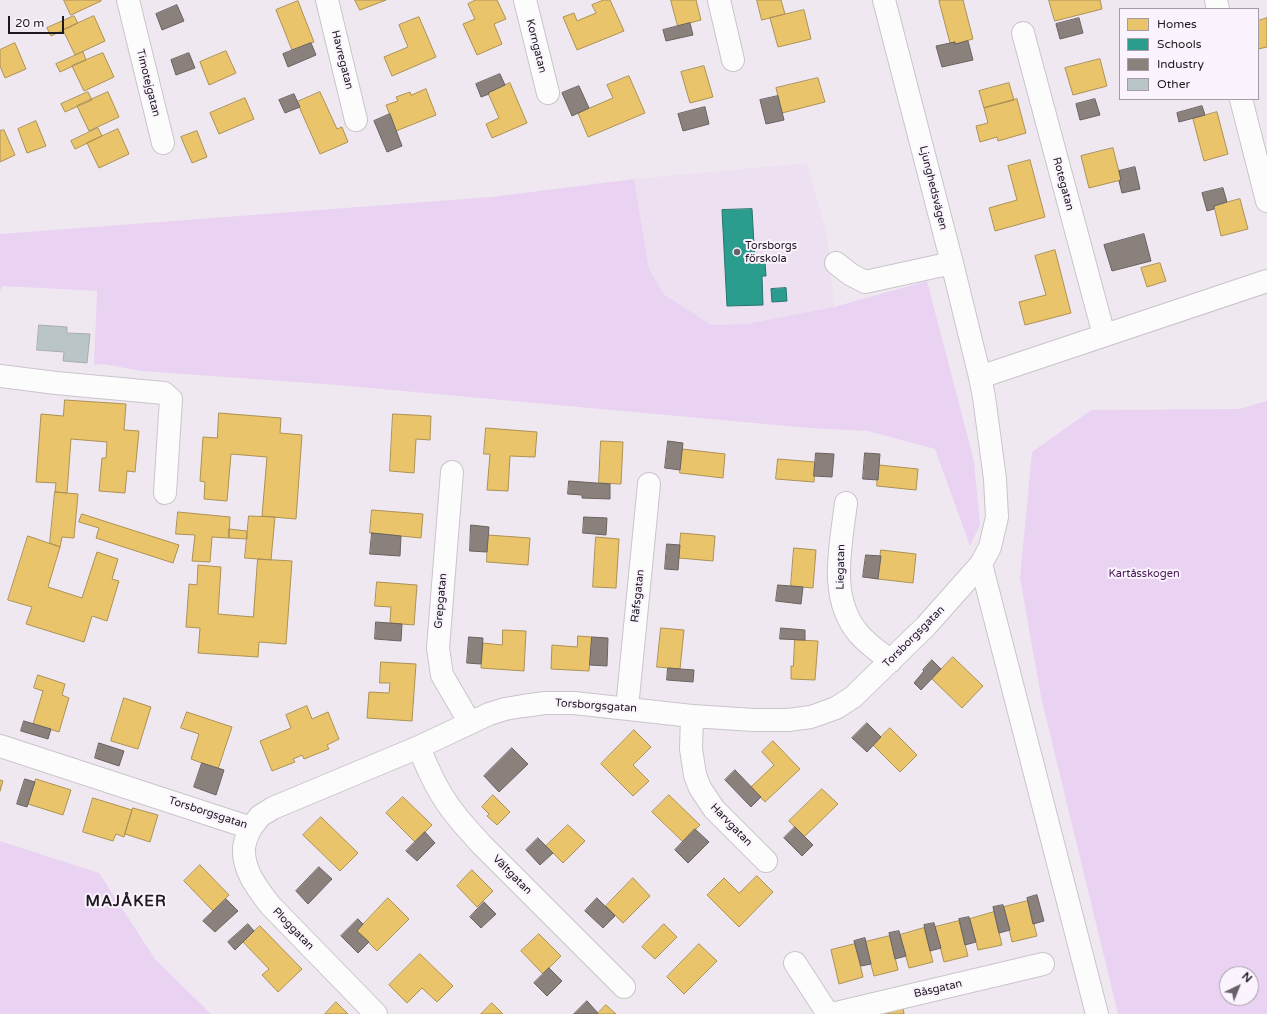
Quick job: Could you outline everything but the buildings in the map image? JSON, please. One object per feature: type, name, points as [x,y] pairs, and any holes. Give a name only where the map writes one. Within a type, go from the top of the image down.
[{"type":"street","name":"Timotejgatan","points":[[128,0],[163,143]]},
{"type":"street","name":"Havregatan","points":[[327,0],[356,120]]},
{"type":"street","name":"Korngatan","points":[[525,0],[548,93]]},
{"type":"street","points":[[719,0],[733,60]]},
{"type":"street","name":"Ljunghedsvägen","points":[[884,0],[980,377]]},
{"type":"street","name":"Rotegatan","points":[[1023,33],[1104,335]]},
{"type":"street","points":[[1241,100],[1267,201]]},
{"type":"street","points":[[836,263],[850,274],[865,282],[952,263]]},
{"type":"street","points":[[980,377],[1267,281]]},
{"type":"street","points":[[0,376],[164,393],[168,395],[171,399],[165,493]]},
{"type":"street","name":"Torsborgsgatan","points":[[0,746],[251,828],[260,816],[273,808],[505,709],[545,703],[574,703],[692,716],[788,720],[811,717],[836,708],[853,697],[926,626],[981,564],[990,547],[997,517],[995,479],[980,377]]},
{"type":"street","name":"Grepgatan","points":[[452,472],[438,648],[442,675],[470,723]]},
{"type":"street","name":"Räfsgatan","points":[[627,708],[649,484]]},
{"type":"street","name":"Liegatan","points":[[846,503],[841,545],[839,582],[845,612],[858,634],[872,648],[891,661]]},
{"type":"street","points":[[981,564],[1097,1014]]},
{"type":"street","name":"Harvgatan","points":[[692,716],[691,748],[695,775],[700,788],[714,809],[766,861]]},
{"type":"street","name":"Vältgatan","points":[[419,747],[430,774],[439,790],[449,806],[467,828],[481,844],[624,987]]},
{"type":"street","name":"Ploggatan","points":[[251,828],[244,848],[245,862],[249,875],[258,889],[270,905],[376,1014]]},
{"type":"street","points":[[795,962],[828,1014]]},
{"type":"street","name":"Båsgatan","points":[[832,1014],[1043,964]]},
{"type":"shaded area","name":"Torsborgs förskola","points":[[807,163],[827,234],[834,307],[746,324],[711,325],[664,293],[649,269],[634,179]]},
{"type":"green space","points":[[634,179],[649,269],[664,294],[711,325],[746,324],[834,307],[927,281],[974,461],[980,525],[970,546],[935,449],[868,431],[809,428],[337,385],[141,371],[103,364],[94,365],[97,291],[2,286],[0,292],[0,234],[491,197]]},
{"type":"green space","name":"Kartåsskogen","points":[[1267,401],[1267,1014],[1118,1014],[1041,697],[1020,578],[1032,452],[1091,410],[1239,409]]},
{"type":"green space","points":[[0,841],[99,873],[155,959],[211,1014],[0,1014]]},
{"type":"place","name":"Torsborgs förskola","points":[[737,252]]},
{"type":"district","name":"MAJÅKER","points":[[126,902]]}]
